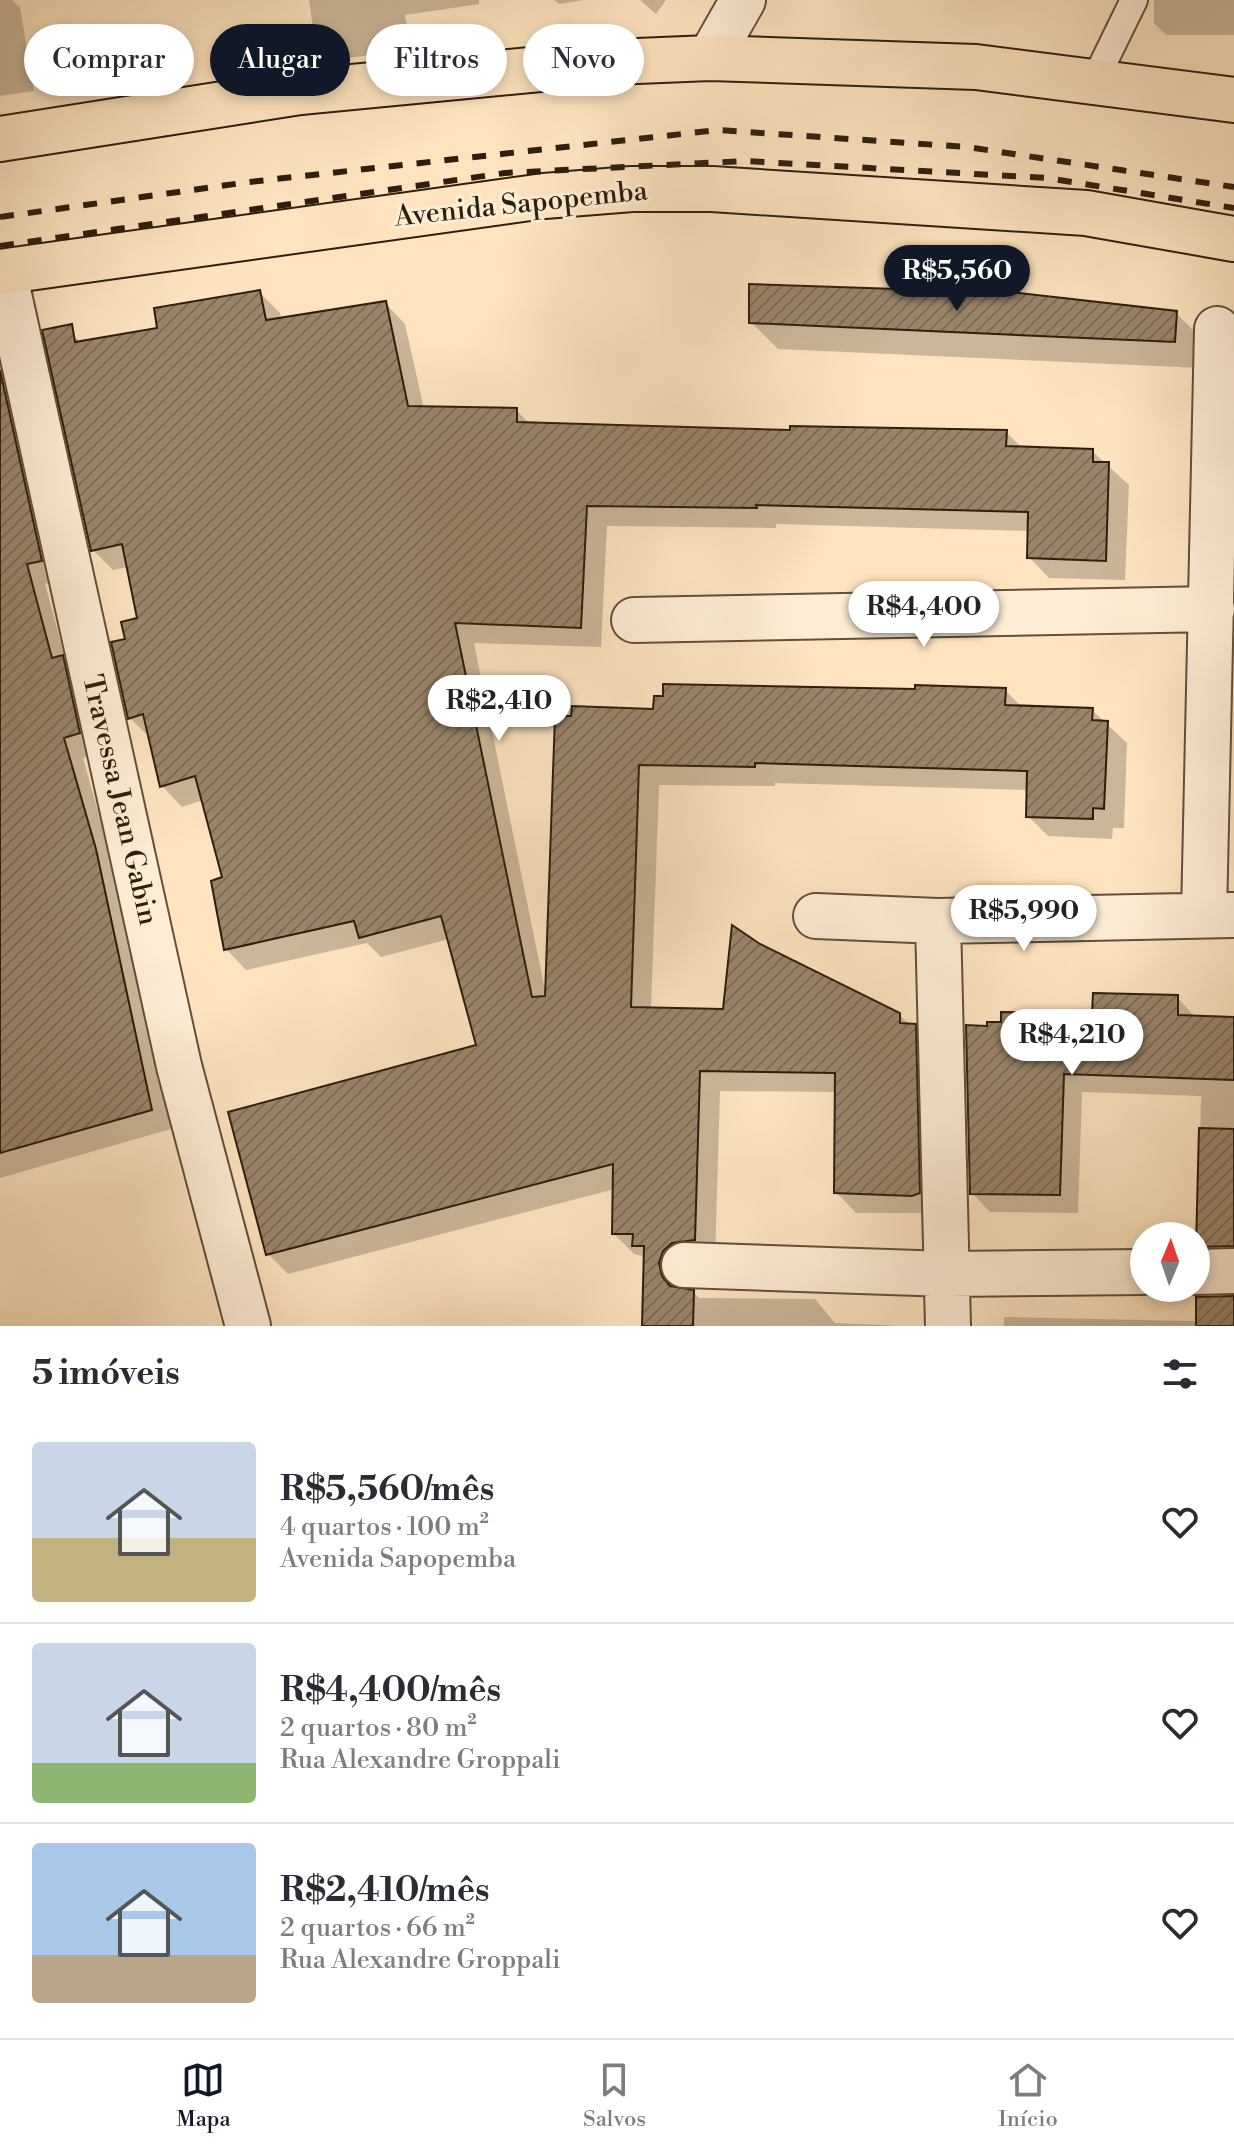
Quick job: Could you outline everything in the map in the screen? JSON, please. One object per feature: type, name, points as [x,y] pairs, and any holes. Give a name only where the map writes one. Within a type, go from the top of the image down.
[{"type":"main road","points":[[0,139],[300,92],[613,62],[710,58],[976,67],[1234,100]]},
{"type":"main road","name":"Avenida Sapopemba","points":[[2,272],[544,196],[632,189],[712,189],[1086,213],[1234,239]]},
{"type":"street","points":[[710,58],[743,0]]},
{"type":"street","name":"Travessa Jean Gabin","points":[[2,272],[176,1050],[248,1326]]},
{"type":"street","points":[[816,916],[938,921],[1219,915],[1212,609],[1217,329]]},
{"type":"street","points":[[634,620],[1212,609]]},
{"type":"street","points":[[938,921],[948,1326]]},
{"type":"street","points":[[684,1265],[948,1274],[1130,1272]]},
{"type":"street","points":[[1210,1272],[1234,1271]]},
{"type":"lane","points":[[1094,82],[1134,0]]},
{"type":"building","points":[[749,284],[1019,293],[1177,311],[1175,342],[749,323]]},
{"type":"building","points":[[260,290],[266,320],[386,301],[408,406],[517,408],[517,422],[790,430],[790,426],[1007,430],[1006,446],[1093,449],[1093,462],[1109,462],[1106,561],[1027,558],[1028,512],[756,505],[757,508],[587,506],[581,628],[455,623],[532,997],[545,996],[555,716],[571,716],[572,706],[653,709],[654,696],[663,696],[663,684],[915,689],[915,685],[1006,688],[1005,705],[1093,708],[1092,720],[1108,721],[1104,809],[1093,808],[1093,819],[1026,817],[1027,771],[755,763],[755,767],[639,765],[631,1007],[723,1009],[732,925],[760,944],[900,1013],[900,1023],[916,1024],[920,1193],[912,1196],[834,1193],[835,1073],[700,1071],[695,1240],[672,1243],[663,1251],[659,1263],[662,1276],[670,1286],[694,1290],[693,1326],[642,1326],[644,1246],[632,1246],[633,1234],[612,1234],[613,1164],[266,1255],[228,1112],[476,1045],[441,916],[359,938],[354,921],[224,950],[211,881],[222,877],[195,776],[160,787],[143,714],[128,719],[111,642],[125,639],[121,622],[137,618],[122,544],[91,551],[42,330],[72,324],[75,342],[157,328],[154,308]]},
{"type":"building","points":[[0,370],[42,561],[27,564],[52,658],[63,655],[80,733],[64,738],[96,849],[152,1110],[0,1153]]},
{"type":"building","points":[[1093,993],[1178,995],[1178,1015],[1234,1017],[1234,1080],[1064,1074],[1060,1195],[970,1194],[966,1025],[987,1026],[987,1022],[1001,1022],[1001,1012],[1092,1014]]},
{"type":"building","points":[[1199,1128],[1234,1129],[1234,1246],[1210,1247],[1210,1222],[1197,1222]]},
{"type":"building","points":[[1234,1296],[1234,1326],[1196,1326],[1196,1302],[1210,1302],[1210,1297]]},
{"type":"railway","points":[[0,217],[249,182],[718,130],[967,147],[1234,187]]},
{"type":"railway","points":[[0,246],[505,173],[745,161],[1047,178],[1234,208]]}]
